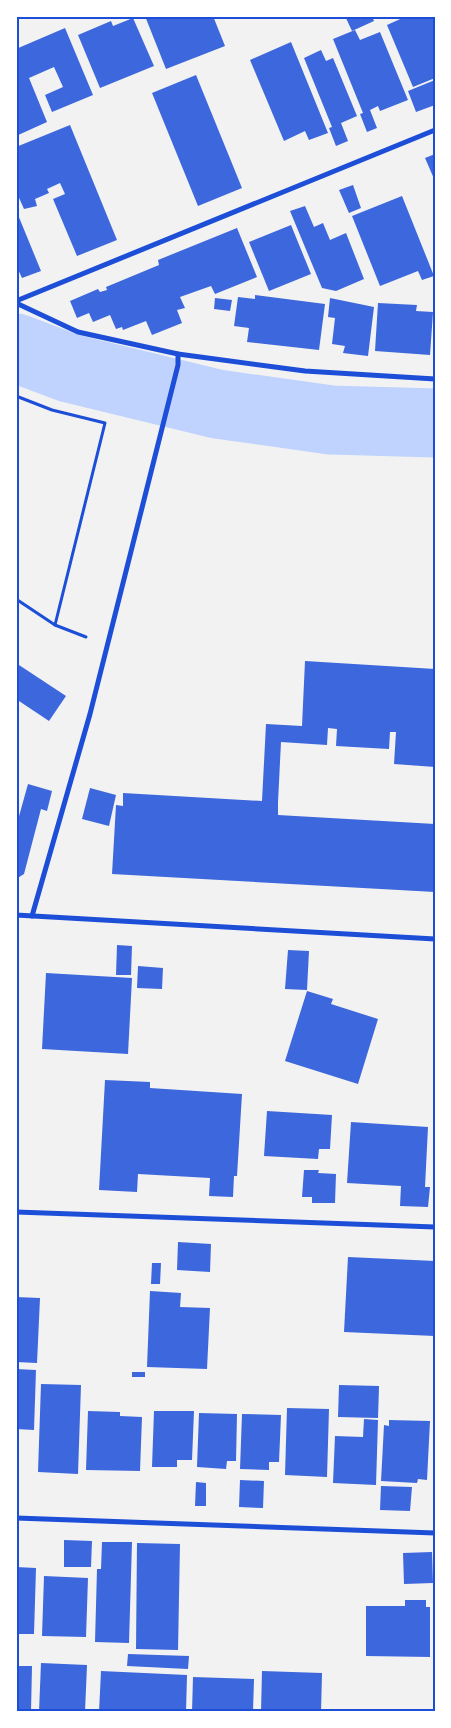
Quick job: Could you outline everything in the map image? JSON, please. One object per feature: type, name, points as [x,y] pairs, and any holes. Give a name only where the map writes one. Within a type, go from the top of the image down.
[{"type":"street","points":[[16,302],[435,130]]},
{"type":"street","points":[[16,302],[78,332],[178,354],[305,371],[435,378]]},
{"type":"street","points":[[32,916],[107,645],[164,412],[178,365],[178,354]]},
{"type":"street","points":[[16,915],[435,939]]},
{"type":"street","points":[[16,1212],[435,1227]]},
{"type":"street","points":[[16,1518],[435,1534]]},
{"type":"path","points":[[16,396],[52,410],[105,423],[55,626]]},
{"type":"path","points":[[16,599],[55,626],[107,645]]},
{"type":"building","points":[[145,16],[213,16],[225,46],[166,69]]},
{"type":"building","points":[[345,16],[372,16],[374,21],[352,31]]},
{"type":"building","points":[[407,16],[435,16],[435,78],[413,87],[387,25]]},
{"type":"building","points":[[133,18],[154,66],[100,88],[78,35],[111,21],[113,26]]},
{"type":"building","points":[[65,28],[93,95],[52,112],[45,95],[63,87],[54,67],[29,78],[47,122],[16,136],[16,49]]},
{"type":"building","points":[[355,30],[360,40],[380,32],[408,100],[380,111],[378,106],[370,110],[377,128],[367,132],[360,114],[363,113],[333,39]]},
{"type":"building","points":[[291,42],[328,133],[309,140],[305,131],[284,141],[250,60]]},
{"type":"building","points":[[321,50],[326,61],[333,58],[357,116],[341,123],[348,141],[336,146],[329,128],[332,127],[304,58]]},
{"type":"building","points":[[196,75],[242,188],[198,206],[152,93]]},
{"type":"building","points":[[435,80],[435,105],[416,112],[408,91]]},
{"type":"building","points":[[70,125],[117,240],[77,256],[53,199],[65,194],[60,183],[47,189],[49,193],[35,199],[37,206],[24,209],[16,191],[16,147]]},
{"type":"building","points":[[435,154],[435,181],[425,158]]},
{"type":"building","points":[[353,185],[361,208],[349,213],[339,190]]},
{"type":"building","points":[[402,196],[434,276],[422,280],[418,271],[380,286],[352,216]]},
{"type":"building","points":[[305,206],[314,227],[323,223],[330,240],[346,233],[364,279],[336,291],[322,288],[290,211]]},
{"type":"building","points":[[16,210],[41,271],[22,278],[16,265]]},
{"type":"building","points":[[291,225],[311,274],[269,291],[249,242]]},
{"type":"building","points":[[237,228],[257,277],[215,294],[211,286],[180,297],[185,308],[177,310],[182,323],[152,335],[146,321],[123,330],[122,327],[116,329],[110,315],[93,322],[89,313],[77,318],[70,301],[98,289],[100,292],[107,290],[106,287],[159,265],[158,260]]},
{"type":"building","points":[[255,295],[325,304],[319,350],[247,342],[249,328],[234,326],[238,297],[255,299]]},
{"type":"building","points":[[215,298],[232,300],[230,311],[214,309]]},
{"type":"building","points":[[330,298],[374,307],[368,356],[343,353],[345,346],[332,344],[335,318],[328,317]]},
{"type":"building","points":[[378,303],[417,305],[416,311],[433,312],[430,355],[375,351]]},
{"type":"building","points":[[305,661],[435,669],[435,767],[394,764],[396,732],[390,732],[389,749],[336,746],[337,729],[328,728],[327,745],[281,742],[278,815],[435,824],[435,892],[112,874],[116,805],[123,806],[123,793],[262,801],[266,724],[302,726]]},
{"type":"building","points":[[19,665],[66,696],[49,721],[16,699],[16,669]]},
{"type":"building","points":[[28,784],[52,791],[47,811],[41,809],[24,874],[16,879],[16,827]]},
{"type":"building","points":[[90,788],[116,795],[109,826],[82,819]]},
{"type":"building","points":[[117,945],[132,946],[131,975],[116,975]]},
{"type":"building","points":[[288,950],[309,951],[307,990],[285,989]]},
{"type":"building","points":[[138,966],[163,968],[162,989],[137,988]]},
{"type":"building","points":[[46,973],[132,978],[128,1054],[42,1049]]},
{"type":"building","points":[[307,991],[333,999],[331,1004],[378,1019],[358,1084],[285,1061]]},
{"type":"building","points":[[105,1080],[150,1082],[150,1088],[242,1094],[237,1176],[234,1176],[233,1197],[209,1196],[210,1178],[138,1174],[137,1192],[99,1190]]},
{"type":"building","points":[[267,1111],[332,1115],[330,1149],[319,1149],[318,1159],[264,1156]]},
{"type":"building","points":[[351,1122],[428,1127],[425,1187],[430,1187],[428,1207],[400,1206],[401,1186],[347,1183]]},
{"type":"building","points":[[304,1170],[319,1170],[318,1173],[336,1174],[335,1203],[312,1203],[312,1197],[302,1197]]},
{"type":"building","points":[[178,1242],[211,1244],[210,1272],[177,1270]]},
{"type":"building","points":[[348,1257],[435,1261],[435,1336],[344,1332]]},
{"type":"building","points":[[152,1263],[161,1263],[160,1284],[151,1284]]},
{"type":"building","points":[[150,1291],[181,1293],[180,1307],[210,1308],[207,1369],[147,1367]]},
{"type":"building","points":[[16,1297],[40,1298],[37,1363],[16,1362]]},
{"type":"building","points":[[16,1369],[36,1370],[34,1430],[16,1429]]},
{"type":"building","points":[[132,1372],[145,1372],[145,1377],[132,1377]]},
{"type":"building","points":[[41,1384],[81,1385],[78,1474],[38,1472]]},
{"type":"building","points":[[339,1385],[379,1386],[378,1418],[338,1417]]},
{"type":"building","points":[[287,1408],[329,1409],[327,1477],[285,1475]]},
{"type":"building","points":[[88,1411],[120,1412],[120,1416],[142,1417],[140,1471],[86,1470]]},
{"type":"building","points":[[154,1411],[194,1411],[192,1460],[177,1460],[177,1467],[152,1467]]},
{"type":"building","points":[[199,1413],[237,1414],[236,1461],[227,1461],[226,1469],[197,1467]]},
{"type":"building","points":[[242,1414],[281,1415],[279,1462],[269,1462],[269,1470],[240,1469]]},
{"type":"building","points":[[364,1419],[378,1420],[376,1485],[333,1483],[335,1436],[363,1437]]},
{"type":"building","points":[[389,1420],[430,1421],[427,1480],[418,1479],[417,1483],[381,1481],[384,1425],[389,1426]]},
{"type":"building","points":[[240,1480],[264,1481],[263,1508],[239,1507]]},
{"type":"building","points":[[196,1482],[206,1483],[206,1506],[195,1506]]},
{"type":"building","points":[[381,1486],[412,1487],[410,1511],[380,1510]]},
{"type":"building","points":[[64,1540],[92,1541],[91,1567],[64,1567]]},
{"type":"building","points":[[102,1542],[132,1542],[129,1643],[95,1642],[97,1569],[101,1569]]},
{"type":"building","points":[[137,1543],[180,1544],[178,1650],[136,1649]]},
{"type":"building","points":[[432,1552],[433,1583],[404,1584],[403,1553]]},
{"type":"building","points":[[16,1567],[36,1568],[34,1634],[16,1634]]},
{"type":"building","points":[[44,1576],[88,1578],[86,1637],[42,1636]]},
{"type":"building","points":[[405,1600],[426,1600],[426,1607],[430,1607],[430,1657],[366,1656],[366,1606],[405,1606]]},
{"type":"building","points":[[128,1654],[189,1656],[188,1669],[127,1666]]},
{"type":"building","points":[[41,1663],[87,1665],[85,1712],[39,1712]]},
{"type":"building","points":[[16,1666],[32,1666],[31,1712],[16,1712]]},
{"type":"building","points":[[101,1671],[187,1675],[186,1712],[99,1712]]},
{"type":"building","points":[[262,1671],[322,1673],[321,1712],[261,1712]]},
{"type":"building","points":[[193,1677],[254,1679],[253,1712],[192,1712]]},
{"type":"waterway","points":[[16,348],[69,368],[217,404],[331,420],[435,423]]}]
